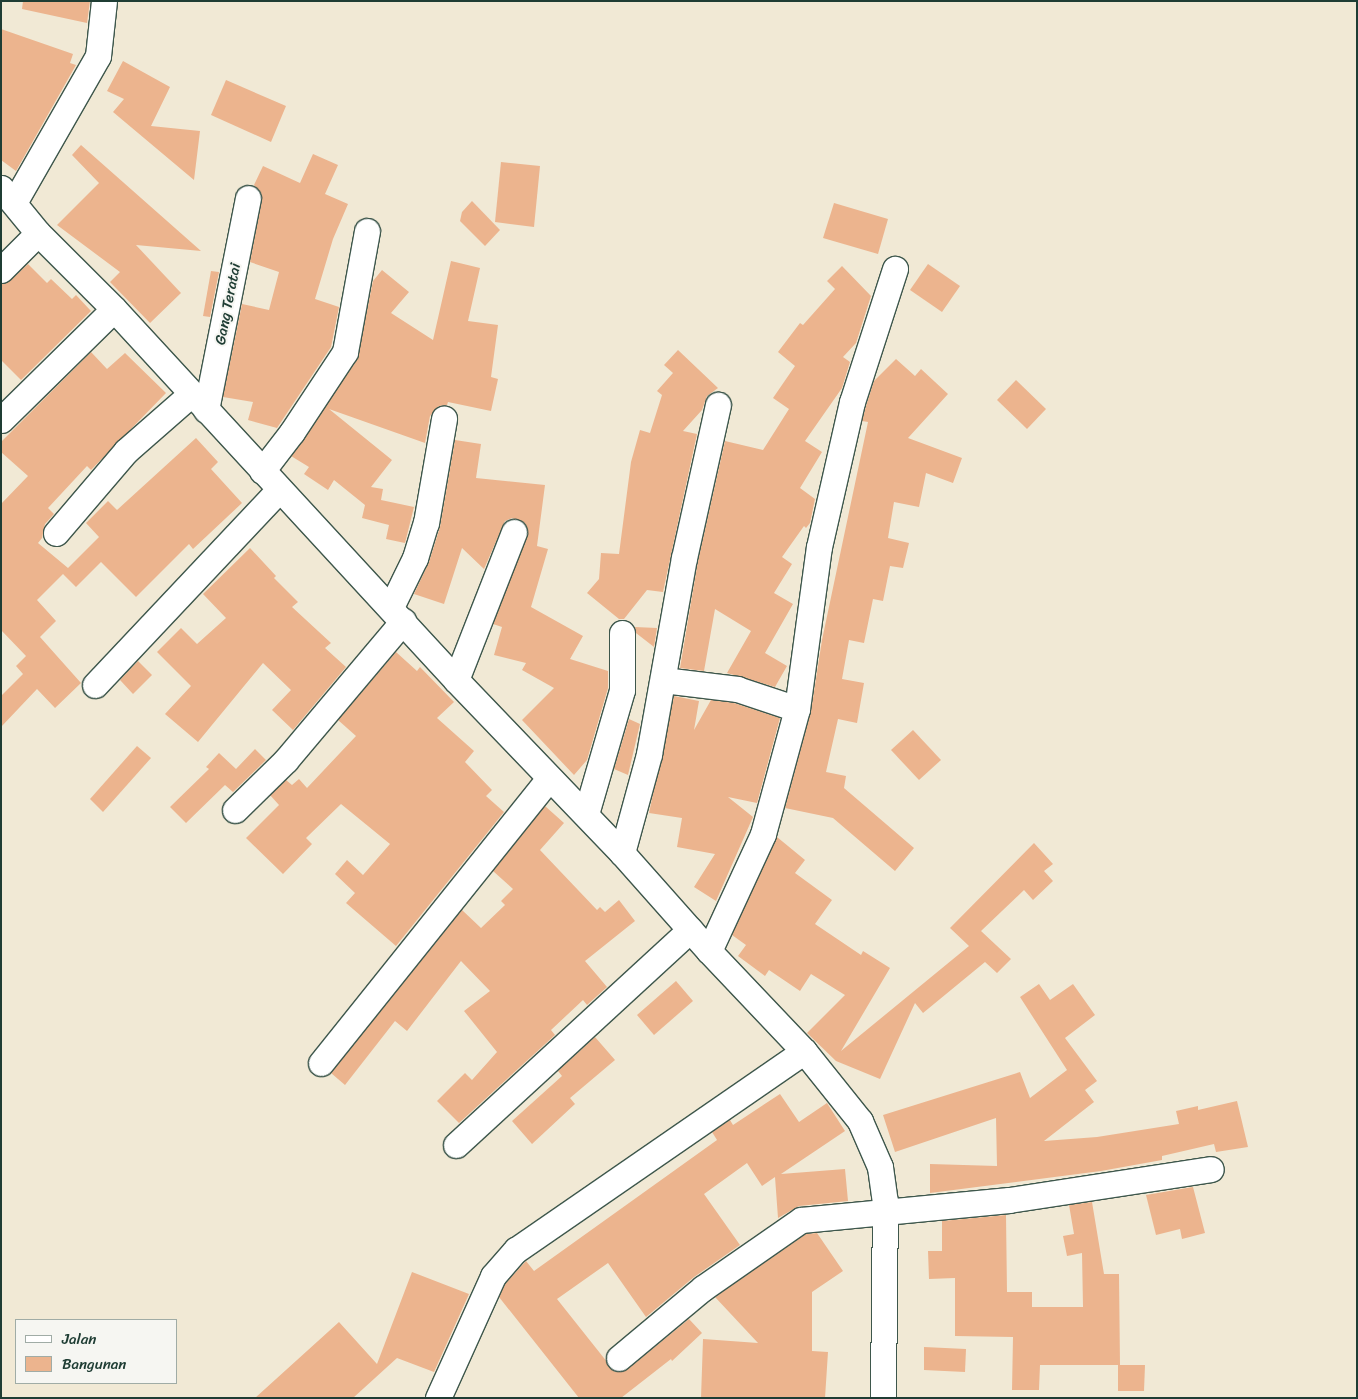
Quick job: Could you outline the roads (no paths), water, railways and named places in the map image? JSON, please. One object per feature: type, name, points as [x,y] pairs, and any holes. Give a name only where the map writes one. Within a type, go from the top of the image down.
[{"type":"street","points":[[104,1],[98,56],[8,195],[38,233],[114,309],[198,403],[397,614],[456,680],[586,814],[709,952],[804,1051],[868,1136],[880,1167],[886,1214],[883,1398]]},
{"type":"street","name":"Gang Teratai","points":[[198,403],[248,198]]},
{"type":"street","points":[[262,471],[292,432],[345,352],[367,231]]},
{"type":"street","points":[[1,270],[38,233]]},
{"type":"street","points":[[709,952],[763,834],[797,709],[819,547],[836,470],[852,402],[895,269]]},
{"type":"street","points":[[1,420],[114,309]]},
{"type":"street","points":[[56,533],[126,451],[198,403]]},
{"type":"street","points":[[622,853],[649,754],[684,558],[718,406]]},
{"type":"street","points":[[235,810],[286,760],[397,614],[426,523],[444,419]]},
{"type":"street","points":[[95,685],[279,490]]},
{"type":"street","points":[[456,680],[514,532]]},
{"type":"street","points":[[586,814],[622,690],[622,633]]},
{"type":"street","points":[[663,680],[736,689],[797,709]]},
{"type":"street","points":[[321,1063],[549,778]]},
{"type":"street","points":[[456,1145],[690,930]]},
{"type":"street","points":[[438,1398],[492,1276],[516,1250],[804,1051]]},
{"type":"street","points":[[619,1358],[703,1288],[793,1224],[810,1219],[886,1214],[1009,1200],[1210,1169]]}]
